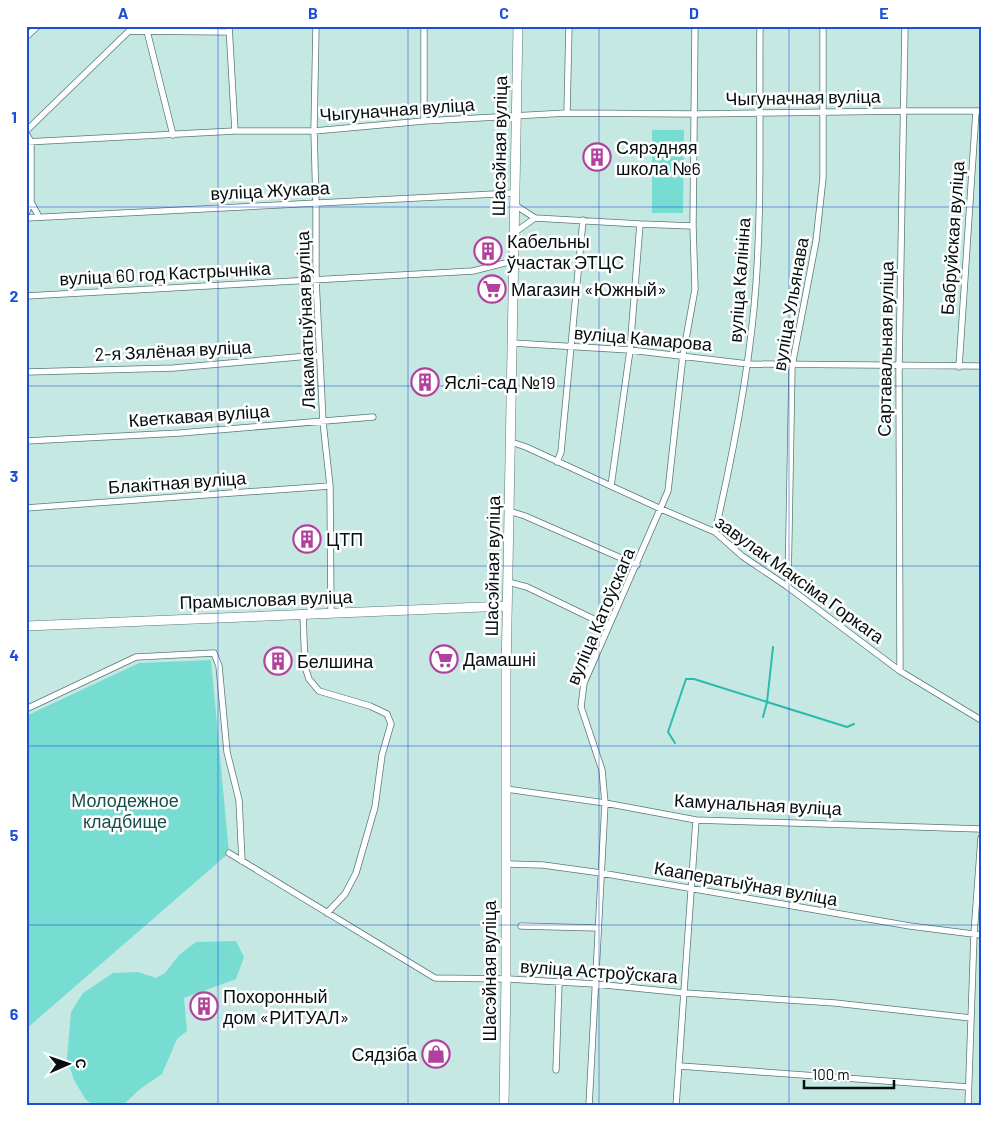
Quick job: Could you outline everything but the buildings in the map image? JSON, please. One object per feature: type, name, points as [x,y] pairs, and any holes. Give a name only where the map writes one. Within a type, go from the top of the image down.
[{"type":"main road","name":"Шасэйная вуліца","points":[[504,1106],[507,606],[518,26]]},
{"type":"main road","name":"Прамысловая вуліца","points":[[26,626],[507,606]]},
{"type":"street","points":[[26,37],[38,26]]},
{"type":"street","name":"Лакаматыўная вуліца","points":[[316,26],[314,131],[316,280],[323,422],[330,486],[331,613]]},
{"type":"street","points":[[424,26],[424,121]]},
{"type":"street","points":[[567,113],[569,26]]},
{"type":"street","name":"вуліца Катоўскага","points":[[589,1106],[605,803],[602,770],[581,707],[584,683],[662,509],[668,491],[684,355],[695,290],[695,26]]},
{"type":"street","name":"вуліца Калініна","points":[[715,532],[734,450],[748,364],[756,284],[759,196],[760,26]]},
{"type":"street","name":"вуліца Ульянава","points":[[788,587],[792,366],[816,241],[823,178],[823,26]]},
{"type":"street","name":"Сартавальная вуліца","points":[[900,671],[899,366],[905,26]]},
{"type":"street","points":[[26,214],[31,202],[29,142],[26,132],[129,31],[229,29],[235,131]]},
{"type":"street","points":[[148,31],[173,135]]},
{"type":"street","name":"Чыгуначная вуліца","points":[[29,142],[235,131],[314,131],[424,121],[567,113],[695,114],[978,111]]},
{"type":"street","name":"Бабруйская вуліца","points":[[959,367],[978,111]]},
{"type":"street","name":"вуліца Жукава","points":[[26,218],[515,193]]},
{"type":"street","points":[[31,202],[39,217]]},
{"type":"street","points":[[514,205],[535,218],[694,226]]},
{"type":"street","points":[[514,233],[535,218]]},
{"type":"street","points":[[556,462],[561,452],[584,220]]},
{"type":"street","points":[[611,486],[630,350],[640,224]]},
{"type":"street","name":"вуліца 60 год Кастрычніка","points":[[26,296],[473,270],[514,261]]},
{"type":"street","name":"вуліца Камарова","points":[[512,343],[630,350],[748,364],[792,366],[981,366]]},
{"type":"street","name":"2-я Зялёная вуліца","points":[[26,372],[174,368],[320,355]]},
{"type":"street","name":"Кветкавая вуліца","points":[[26,441],[180,433],[373,417]]},
{"type":"street","name":"завулак Максіма Горкага","points":[[510,442],[526,447],[715,532],[742,556],[788,587],[900,671],[981,720]]},
{"type":"street","name":"Блакітная вуліца","points":[[26,508],[330,486]]},
{"type":"street","points":[[510,511],[637,565]]},
{"type":"street","points":[[508,582],[527,587],[608,626]]},
{"type":"street","points":[[303,614],[305,667],[309,679],[319,691],[370,706],[387,714],[391,724],[382,755],[375,807],[356,873],[345,894],[327,913]]},
{"type":"street","points":[[26,709],[136,657],[214,653],[219,666],[227,752],[239,800],[242,861]]},
{"type":"street","name":"Камунальная вуліца","points":[[506,789],[605,803],[696,820],[981,829]]},
{"type":"street","points":[[676,1106],[696,820]]},
{"type":"street","points":[[968,1106],[981,838]]},
{"type":"street","name":"вуліца Астроўскага","points":[[229,854],[435,978],[506,979],[595,984],[685,993],[835,1003],[972,1018]]},
{"type":"street","name":"Кааператыўная вуліца","points":[[506,864],[543,865],[691,888],[910,926],[977,935]]},
{"type":"street","points":[[521,926],[598,928]]},
{"type":"street","points":[[556,1070],[559,982]]},
{"type":"street","points":[[680,1066],[968,1087]]},
{"type":"green space","points":[[652,130],[684,130],[683,213],[652,213]]},
{"type":"green space","name":"Молодежное кладбище","points":[[211,660],[229,853],[26,1029],[26,716],[139,663]]},
{"type":"green space","points":[[236,941],[244,957],[236,979],[184,998],[187,1031],[177,1039],[162,1074],[140,1089],[122,1106],[96,1106],[86,1100],[74,1080],[67,1059],[71,1012],[83,993],[113,973],[138,972],[156,978],[165,973],[179,955],[196,942]]},
{"type":"waterway","points":[[763,717],[767,702],[773,647]]},
{"type":"waterway","points":[[675,743],[668,732],[686,679],[694,679],[847,727],[854,724]]},
{"type":"place","name":"Сярэдняя школа №6","points":[[597,157]]},
{"type":"place","name":"Кабельны ўчастак ЭТЦС","points":[[488,251]]},
{"type":"place","name":"Магазин «Южный»","points":[[492,289]]},
{"type":"place","name":"Яслі-сад №19","points":[[425,382]]},
{"type":"place","name":"ЦТП","points":[[307,539]]},
{"type":"place","name":"Дамашні","points":[[444,659]]},
{"type":"place","name":"Белшина","points":[[278,661]]},
{"type":"place","name":"Похоронный дом «РИТУАЛ»","points":[[204,1006]]},
{"type":"place","name":"Сядзіба","points":[[436,1054]]}]
